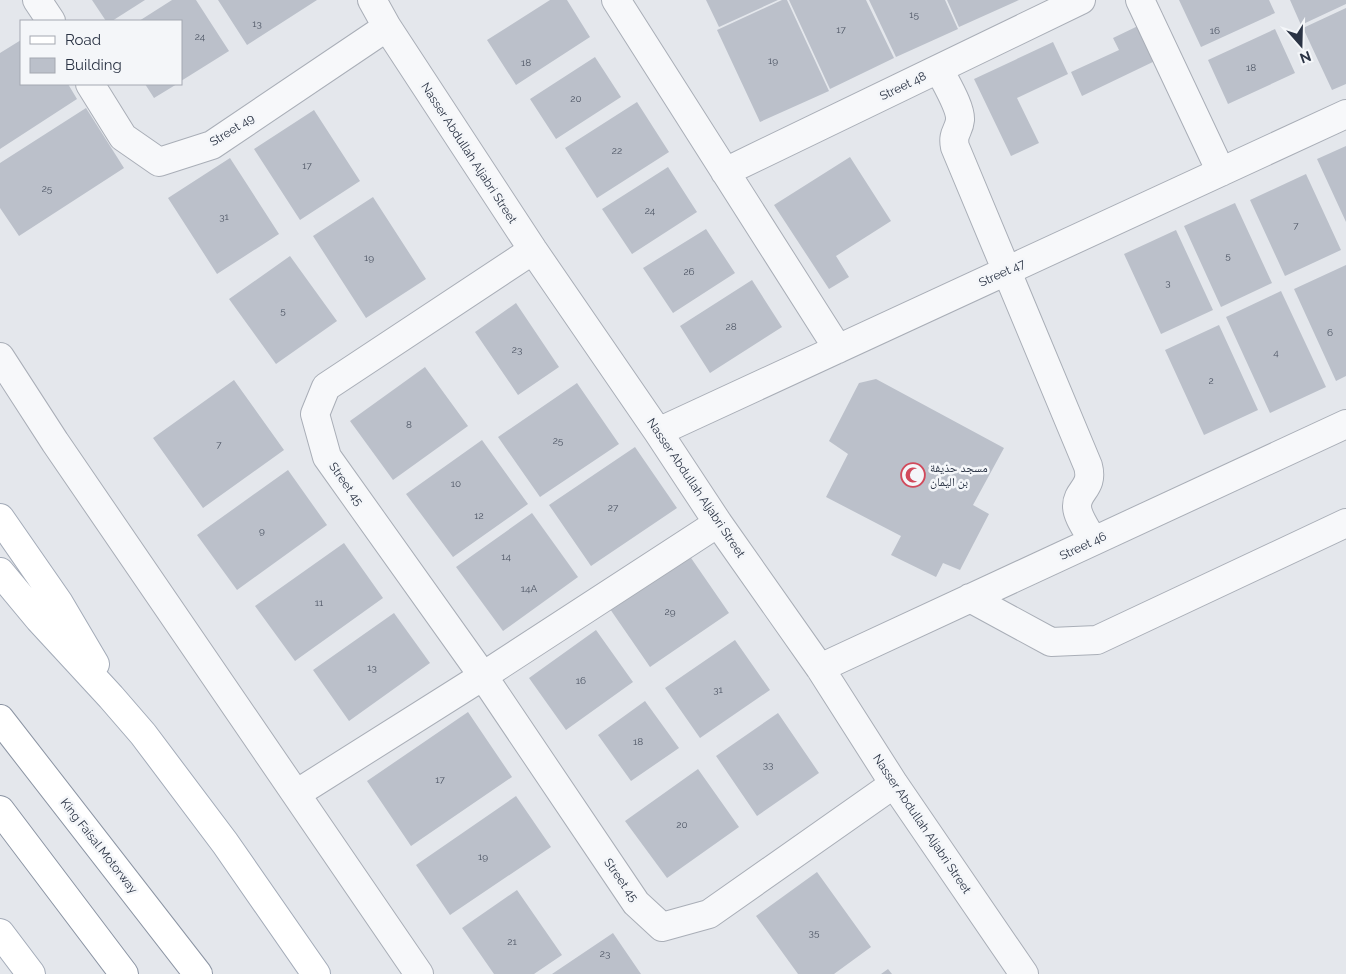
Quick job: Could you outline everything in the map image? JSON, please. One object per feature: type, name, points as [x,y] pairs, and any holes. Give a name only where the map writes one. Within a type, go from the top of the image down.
[{"type":"main road","points":[[0,518],[59,603],[96,665],[111,697]]},
{"type":"main road","points":[[0,572],[39,619],[111,697],[185,788],[316,974]]},
{"type":"main road","name":"King Faisal Motorway","points":[[0,718],[198,974]]},
{"type":"main road","points":[[0,810],[124,974]]},
{"type":"main road","points":[[0,933],[32,974]]},
{"type":"street","points":[[37,0],[50,20]]},
{"type":"street","name":"Nasser Abdullah Aljabri Street","points":[[372,0],[533,250],[718,523],[820,668],[894,784],[1024,974]]},
{"type":"street","points":[[616,0],[838,349]]},
{"type":"street","name":"Street 48","points":[[725,172],[1081,0]]},
{"type":"street","points":[[1140,0],[1221,172]]},
{"type":"street","name":"Street 49","points":[[91,85],[123,137],[158,162],[212,145],[388,27]]},
{"type":"street","points":[[939,69],[959,112],[959,124],[954,135],[954,147],[1088,466],[1089,479],[1080,496],[1077,508],[1093,541]]},
{"type":"street","name":"Street 47","points":[[658,432],[1346,114]]},
{"type":"street","name":"Street 45","points":[[533,250],[326,386],[314,414],[327,457],[483,676],[636,903],[662,926],[709,914],[894,784]]},
{"type":"street","points":[[0,357],[55,442],[419,974]]},
{"type":"street","name":"Street 46","points":[[820,668],[1346,424]]},
{"type":"street","points":[[296,794],[483,676],[718,523]]},
{"type":"street","points":[[970,598],[1051,642],[1097,640],[1346,523]]},
{"type":"building","points":[[92,0],[145,0],[114,20],[105,20]]},
{"type":"building","points":[[172,0],[196,0],[229,51],[182,80],[182,20],[141,20]]},
{"type":"building","points":[[218,0],[317,0],[247,45]]},
{"type":"building","points":[[550,0],[567,0],[590,37],[516,85],[487,40]]},
{"type":"building","points":[[706,0],[778,0],[719,27]]},
{"type":"building","points":[[782,0],[787,0],[829,91],[760,122],[717,30]]},
{"type":"building","points":[[789,0],[866,0],[894,58],[830,89]]},
{"type":"building","points":[[869,0],[945,0],[958,29],[896,57]]},
{"type":"building","points":[[947,0],[1019,0],[959,27]]},
{"type":"building","points":[[1179,0],[1269,0],[1275,13],[1201,47]]},
{"type":"building","points":[[1290,0],[1346,0],[1346,4],[1301,25]]},
{"type":"building","points":[[1346,8],[1346,84],[1332,90],[1303,28]]},
{"type":"building","points":[[1140,25],[1157,60],[1082,96],[1071,72],[1119,50],[1113,38]]},
{"type":"building","points":[[1275,29],[1295,73],[1228,104],[1208,60]]},
{"type":"building","points":[[20,41],[20,85],[69,85],[77,99],[0,149],[0,53]]},
{"type":"building","points":[[1053,42],[1068,74],[1017,98],[1039,143],[1011,156],[974,79]]},
{"type":"building","points":[[595,57],[621,97],[556,139],[530,99]]},
{"type":"building","points":[[146,85],[175,85],[154,98]]},
{"type":"building","points":[[637,102],[669,152],[597,198],[565,148]]},
{"type":"building","points":[[86,108],[124,168],[19,236],[0,208],[0,163]]},
{"type":"building","points":[[314,110],[360,181],[300,220],[254,149]]},
{"type":"building","points":[[1346,146],[1346,222],[1317,159]]},
{"type":"building","points":[[850,157],[891,221],[836,256],[849,277],[829,289],[774,205]]},
{"type":"building","points":[[230,158],[279,234],[217,274],[168,198]]},
{"type":"building","points":[[668,167],[697,212],[632,254],[602,209]]},
{"type":"building","points":[[1306,174],[1341,250],[1285,276],[1250,200]]},
{"type":"building","points":[[373,197],[426,279],[366,318],[313,236]]},
{"type":"building","points":[[1235,203],[1272,283],[1221,307],[1184,226]]},
{"type":"building","points":[[706,229],[735,273],[673,313],[643,268]]},
{"type":"building","points":[[1176,230],[1213,310],[1161,334],[1124,254]]},
{"type":"building","points":[[290,256],[337,321],[276,364],[229,299]]},
{"type":"building","points":[[1346,265],[1346,376],[1336,381],[1294,289]]},
{"type":"building","points":[[752,280],[782,327],[710,373],[680,326]]},
{"type":"building","points":[[1281,291],[1326,387],[1270,413],[1226,317]]},
{"type":"building","points":[[516,303],[559,367],[518,395],[475,332]]},
{"type":"building","points":[[1219,325],[1258,410],[1204,435],[1165,350]]},
{"type":"building","points":[[425,367],[468,426],[393,480],[350,421]]},
{"type":"building","name":"مسجد حذيفة بن اليمان","points":[[876,379],[1004,448],[973,505],[989,514],[960,570],[943,563],[936,577],[891,555],[901,536],[826,497],[848,454],[829,441],[859,383]]},
{"type":"building","points":[[234,380],[284,450],[203,508],[153,438]]},
{"type":"building","points":[[577,383],[619,444],[540,497],[498,437]]},
{"type":"building","points":[[482,440],[528,504],[453,557],[406,494]]},
{"type":"building","points":[[635,447],[677,508],[591,566],[549,505]]},
{"type":"building","points":[[288,470],[327,525],[237,590],[197,535]]},
{"type":"building","points":[[532,513],[578,577],[503,631],[456,567]]},
{"type":"building","points":[[344,543],[383,598],[295,661],[255,606]]},
{"type":"building","points":[[689,555],[729,613],[650,667],[610,609]]},
{"type":"building","points":[[394,613],[430,663],[349,721],[313,670]]},
{"type":"building","points":[[596,630],[633,682],[566,730],[529,678]]},
{"type":"building","points":[[735,640],[770,690],[700,738],[665,688]]},
{"type":"building","points":[[645,701],[679,748],[631,781],[598,735]]},
{"type":"building","points":[[468,712],[512,777],[411,846],[367,781]]},
{"type":"building","points":[[778,713],[819,773],[757,816],[716,756]]},
{"type":"building","points":[[698,769],[739,827],[667,878],[625,821]]},
{"type":"building","points":[[516,796],[551,847],[450,915],[416,865]]},
{"type":"building","points":[[817,872],[871,947],[834,974],[798,974],[756,916]]},
{"type":"building","points":[[517,890],[562,955],[534,974],[494,974],[462,928]]},
{"type":"building","points":[[613,933],[641,974],[552,974]]},
{"type":"building","points":[[888,969],[892,974],[881,974]]},
{"type":"place","name":"مسجد حذيفة بن اليمان","points":[[913,475]]}]
